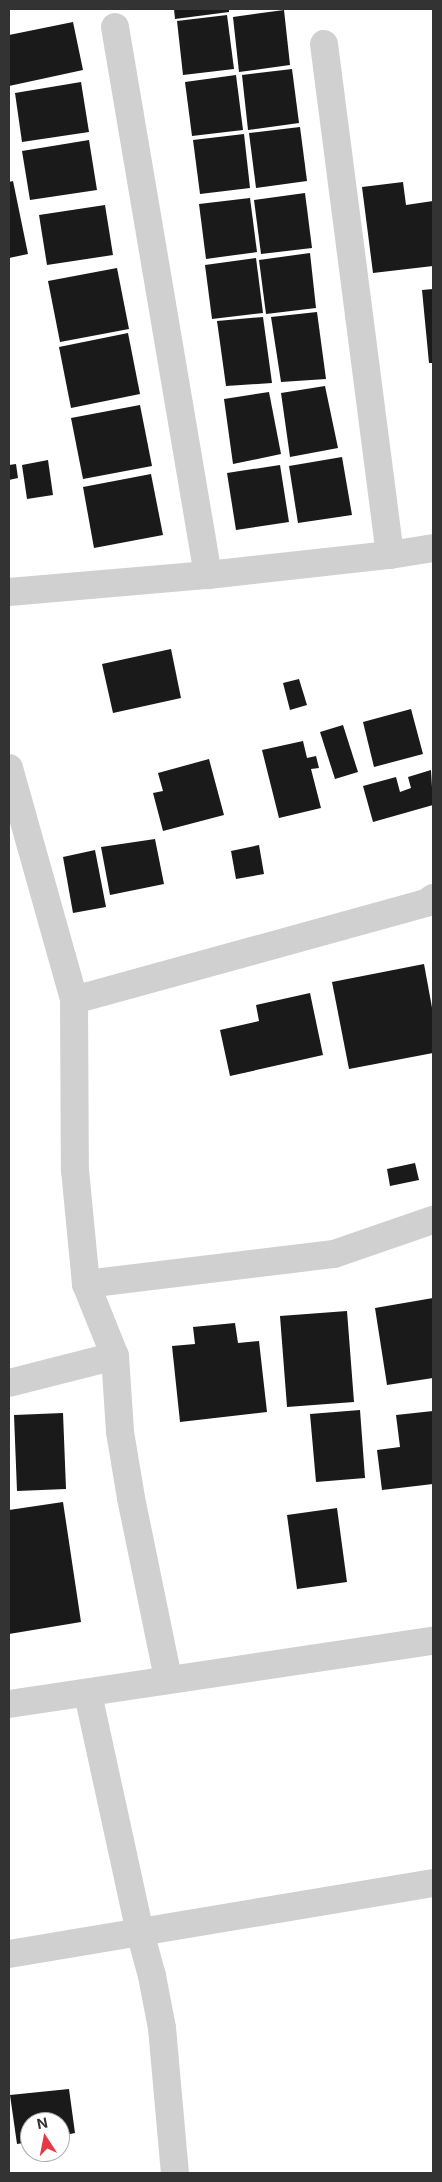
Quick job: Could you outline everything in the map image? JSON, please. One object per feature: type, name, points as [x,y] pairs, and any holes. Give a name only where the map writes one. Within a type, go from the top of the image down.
[{"type":"street","points":[[115,27],[208,575]]},
{"type":"street","points":[[324,44],[390,555]]},
{"type":"street","points":[[9,592],[208,575],[390,555],[433,548]]},
{"type":"street","points":[[9,768],[74,1000],[75,1170],[86,1284],[115,1356],[120,1432],[130,1498],[168,1679]]},
{"type":"street","points":[[74,1000],[426,904],[433,898]]},
{"type":"street","points":[[86,1284],[334,1254],[433,1220]]},
{"type":"street","points":[[9,1383],[115,1356]]},
{"type":"street","points":[[9,1704],[88,1694],[168,1679],[433,1641]]},
{"type":"street","points":[[88,1694],[162,2028],[175,2173]]},
{"type":"street","points":[[9,1954],[433,1883]]},
{"type":"building","points":[[174,9],[229,9],[229,12],[175,19]]},
{"type":"building","points":[[284,10],[290,65],[239,72],[233,17]]},
{"type":"building","points":[[227,15],[234,69],[183,75],[177,21]]},
{"type":"building","points":[[73,22],[83,70],[9,86],[9,35]]},
{"type":"building","points":[[292,69],[299,123],[248,130],[242,75]]},
{"type":"building","points":[[236,75],[243,130],[192,136],[185,82]]},
{"type":"building","points":[[81,82],[89,132],[22,142],[15,93]]},
{"type":"building","points":[[300,127],[307,181],[256,188],[249,133]]},
{"type":"building","points":[[244,134],[250,188],[200,194],[193,140]]},
{"type":"building","points":[[89,140],[97,190],[30,200],[22,151]]},
{"type":"building","points":[[13,181],[28,254],[9,258],[9,182]]},
{"type":"building","points":[[403,182],[406,205],[433,201],[433,266],[373,273],[362,187]]},
{"type":"building","points":[[305,193],[312,248],[261,254],[254,200]]},
{"type":"building","points":[[250,198],[257,252],[206,259],[199,204]]},
{"type":"building","points":[[105,205],[113,255],[47,265],[39,215]]},
{"type":"building","points":[[310,253],[316,308],[266,314],[259,260]]},
{"type":"building","points":[[256,258],[263,313],[212,319],[205,265]]},
{"type":"building","points":[[117,268],[129,329],[60,342],[48,281]]},
{"type":"building","points":[[433,289],[433,363],[429,363],[422,290]]},
{"type":"building","points":[[317,312],[326,379],[281,382],[271,317]]},
{"type":"building","points":[[263,317],[272,383],[226,386],[217,321]]},
{"type":"building","points":[[128,333],[140,394],[71,408],[59,347]]},
{"type":"building","points":[[325,386],[338,448],[290,457],[281,393]]},
{"type":"building","points":[[269,392],[281,454],[233,464],[224,399]]},
{"type":"building","points":[[140,405],[152,466],[83,479],[71,418]]},
{"type":"building","points":[[342,457],[352,515],[298,523],[289,466]]},
{"type":"building","points":[[48,460],[53,495],[27,499],[22,465]]},
{"type":"building","points":[[16,464],[18,478],[9,480],[9,465]]},
{"type":"building","points":[[280,465],[289,522],[236,530],[227,473]]},
{"type":"building","points":[[151,474],[163,535],[94,548],[83,487]]},
{"type":"building","points":[[171,649],[181,698],[113,713],[102,664]]},
{"type":"building","points":[[299,679],[307,705],[290,710],[283,683]]},
{"type":"building","points":[[411,709],[423,754],[374,767],[363,722]]},
{"type":"building","points":[[343,725],[358,772],[335,779],[320,732]]},
{"type":"building","points":[[303,741],[307,758],[316,756],[319,768],[311,769],[321,808],[279,818],[262,750]]},
{"type":"building","points":[[209,759],[224,815],[163,831],[153,793],[163,791],[158,773]]},
{"type":"building","points":[[431,770],[433,805],[373,822],[363,786],[396,777],[400,792],[411,788],[408,777]]},
{"type":"building","points":[[155,839],[164,884],[110,895],[101,847]]},
{"type":"building","points":[[259,845],[264,874],[236,879],[231,851]]},
{"type":"building","points":[[95,850],[106,907],[73,913],[63,857]]},
{"type":"building","points":[[424,964],[433,1013],[433,1053],[349,1069],[332,982]]},
{"type":"building","points":[[310,993],[323,1055],[230,1076],[220,1030],[259,1021],[256,1005]]},
{"type":"building","points":[[415,1163],[419,1180],[390,1186],[387,1169]]},
{"type":"building","points":[[433,1298],[433,1378],[387,1385],[375,1308]]},
{"type":"building","points":[[347,1311],[354,1402],[287,1407],[280,1316]]},
{"type":"building","points":[[235,1323],[238,1343],[259,1341],[267,1412],[180,1422],[172,1346],[195,1344],[193,1327]]},
{"type":"building","points":[[360,1410],[365,1478],[316,1482],[310,1414]]},
{"type":"building","points":[[433,1411],[433,1484],[382,1490],[377,1450],[400,1447],[396,1415]]},
{"type":"building","points":[[63,1413],[66,1489],[17,1491],[14,1415]]},
{"type":"building","points":[[63,1502],[81,1622],[9,1634],[9,1510]]},
{"type":"building","points":[[337,1508],[347,1582],[297,1589],[287,1515]]},
{"type":"building","points":[[69,2089],[75,2133],[70,2134],[70,2112],[20,2112],[20,2144],[17,2144],[10,2095]]}]
